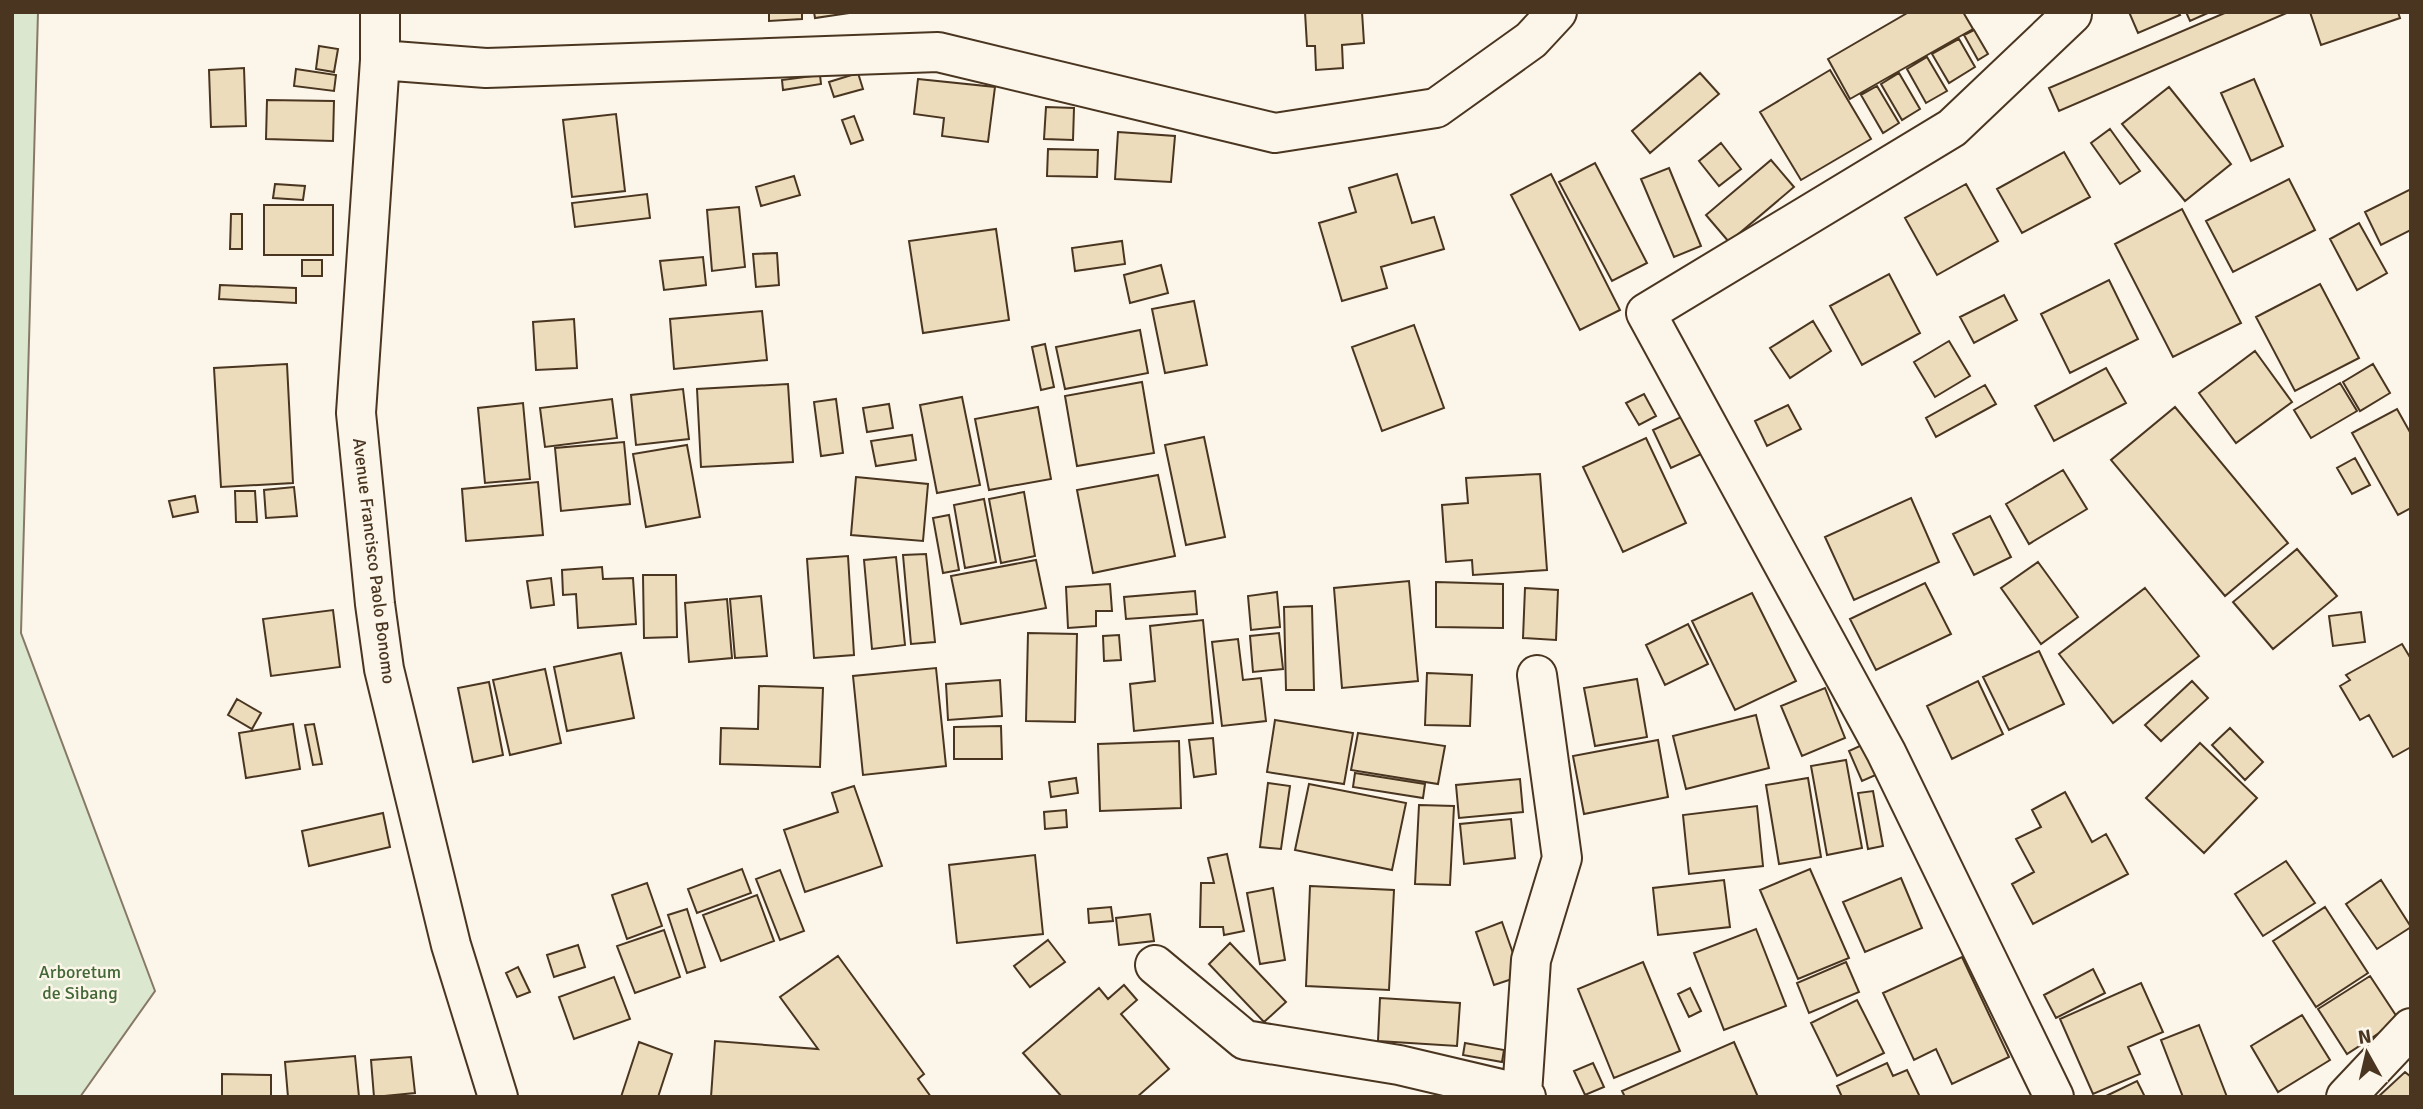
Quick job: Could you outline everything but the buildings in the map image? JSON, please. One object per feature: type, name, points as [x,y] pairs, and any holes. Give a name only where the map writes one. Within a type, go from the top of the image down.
[{"type":"street","name":"Avenue Francisco Paolo Bonomo","points":[[380,12],[380,60],[356,413],[375,604],[384,670],[451,945],[498,1097]]},
{"type":"street","points":[[380,60],[486,68],[939,52],[1275,133],[1436,108],[1531,40],[1557,12]]},
{"type":"street","points":[[2054,1097],[1886,752],[1646,313],[1952,128],[2072,14]]},
{"type":"street","points":[[1155,965],[1245,1040],[1399,1065],[1524,1096],[1531,960],[1562,858],[1537,675]]},
{"type":"street","points":[[2347,1097],[2411,1028]]},
{"type":"green space","name":"Arboretum de Sibang","points":[[12,12],[38,12],[21,633],[155,991],[80,1097],[12,1097]]}]
